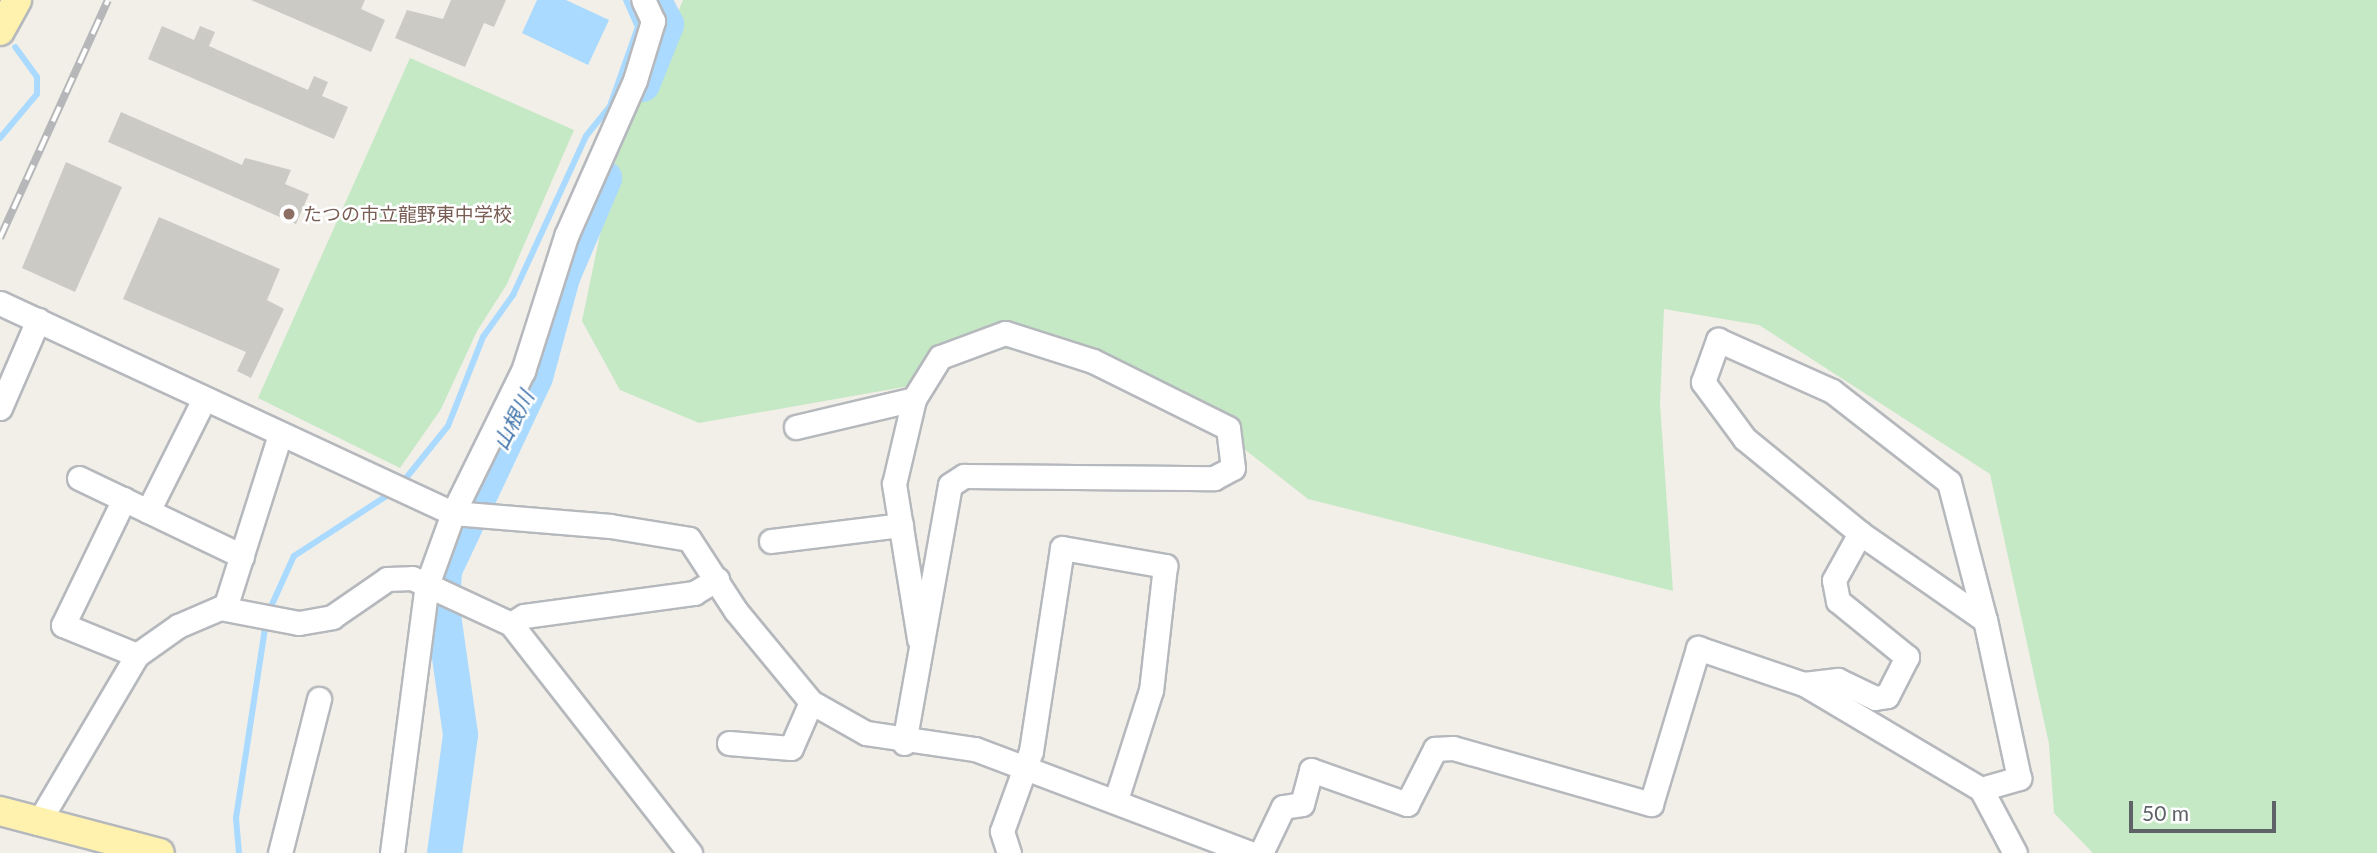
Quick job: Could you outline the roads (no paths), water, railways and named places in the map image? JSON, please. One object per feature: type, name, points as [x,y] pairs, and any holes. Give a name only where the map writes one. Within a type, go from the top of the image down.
[{"type":"main road","points":[[0,811],[160,853]]},
{"type":"street","points":[[392,853],[453,513],[523,371],[566,236],[635,80],[653,21],[643,0]]},
{"type":"street","points":[[0,303],[453,513],[666,532],[689,539],[716,579],[811,702],[866,733],[904,743],[975,749],[1250,853]]},
{"type":"street","points":[[0,408],[38,320]]},
{"type":"street","points":[[904,743],[919,639],[950,485],[964,476],[1214,478],[1233,468],[1228,428],[1207,413],[1093,361],[1005,333],[940,357],[914,399],[894,484],[919,639]]},
{"type":"street","points":[[1981,789],[2019,778],[1985,620],[1949,482],[1832,391],[1718,340],[1703,382],[1745,439],[1860,533],[1985,620]]},
{"type":"street","points":[[148,511],[204,399]]},
{"type":"street","points":[[796,427],[914,399]]},
{"type":"street","points":[[225,608],[280,435]]},
{"type":"street","points":[[79,478],[242,556]]},
{"type":"street","points":[[124,499],[63,625],[137,655]]},
{"type":"street","points":[[771,541],[901,525]]},
{"type":"street","points":[[1804,684],[1838,680],[1875,698],[1886,696],[1906,665],[1901,649],[1838,601],[1834,580],[1860,533]]},
{"type":"street","points":[[1009,853],[1002,831],[1027,767],[1062,548],[1165,566],[1151,690],[1115,800]]},
{"type":"street","points":[[38,823],[137,655],[178,626],[225,608],[254,611],[299,623],[332,617],[387,579],[439,588],[511,624],[690,853]]},
{"type":"street","points":[[511,624],[524,616],[694,593],[716,579]]},
{"type":"street","points":[[1261,853],[1283,807],[1302,804],[1311,771],[1407,804],[1435,749],[1452,748],[1651,804],[1698,648],[1804,684],[1981,789],[2015,853]]},
{"type":"street","points":[[280,853],[319,699]]},
{"type":"street","points":[[729,743],[791,748],[811,702]]},
{"type":"water","points":[[537,0],[566,0],[609,20],[588,65],[522,33]]},
{"type":"waterway","points":[[402,483],[448,426],[483,337],[513,295],[586,136],[610,106],[638,27],[626,0]]},
{"type":"waterway","name":"山根川","points":[[642,84],[666,24],[654,0]]},
{"type":"waterway","points":[[0,138],[37,94],[37,77],[15,47]]},
{"type":"waterway","name":"山根川","points":[[444,853],[460,734],[442,607],[444,570],[535,377],[562,277],[604,178]]},
{"type":"waterway","points":[[269,611],[294,556],[394,491]]},
{"type":"waterway","points":[[239,853],[236,818],[266,622]]},
{"type":"railway","points":[[0,238],[108,0]]},
{"type":"place","name":"たつの市立龍野東中学校","points":[[289,214]]}]
